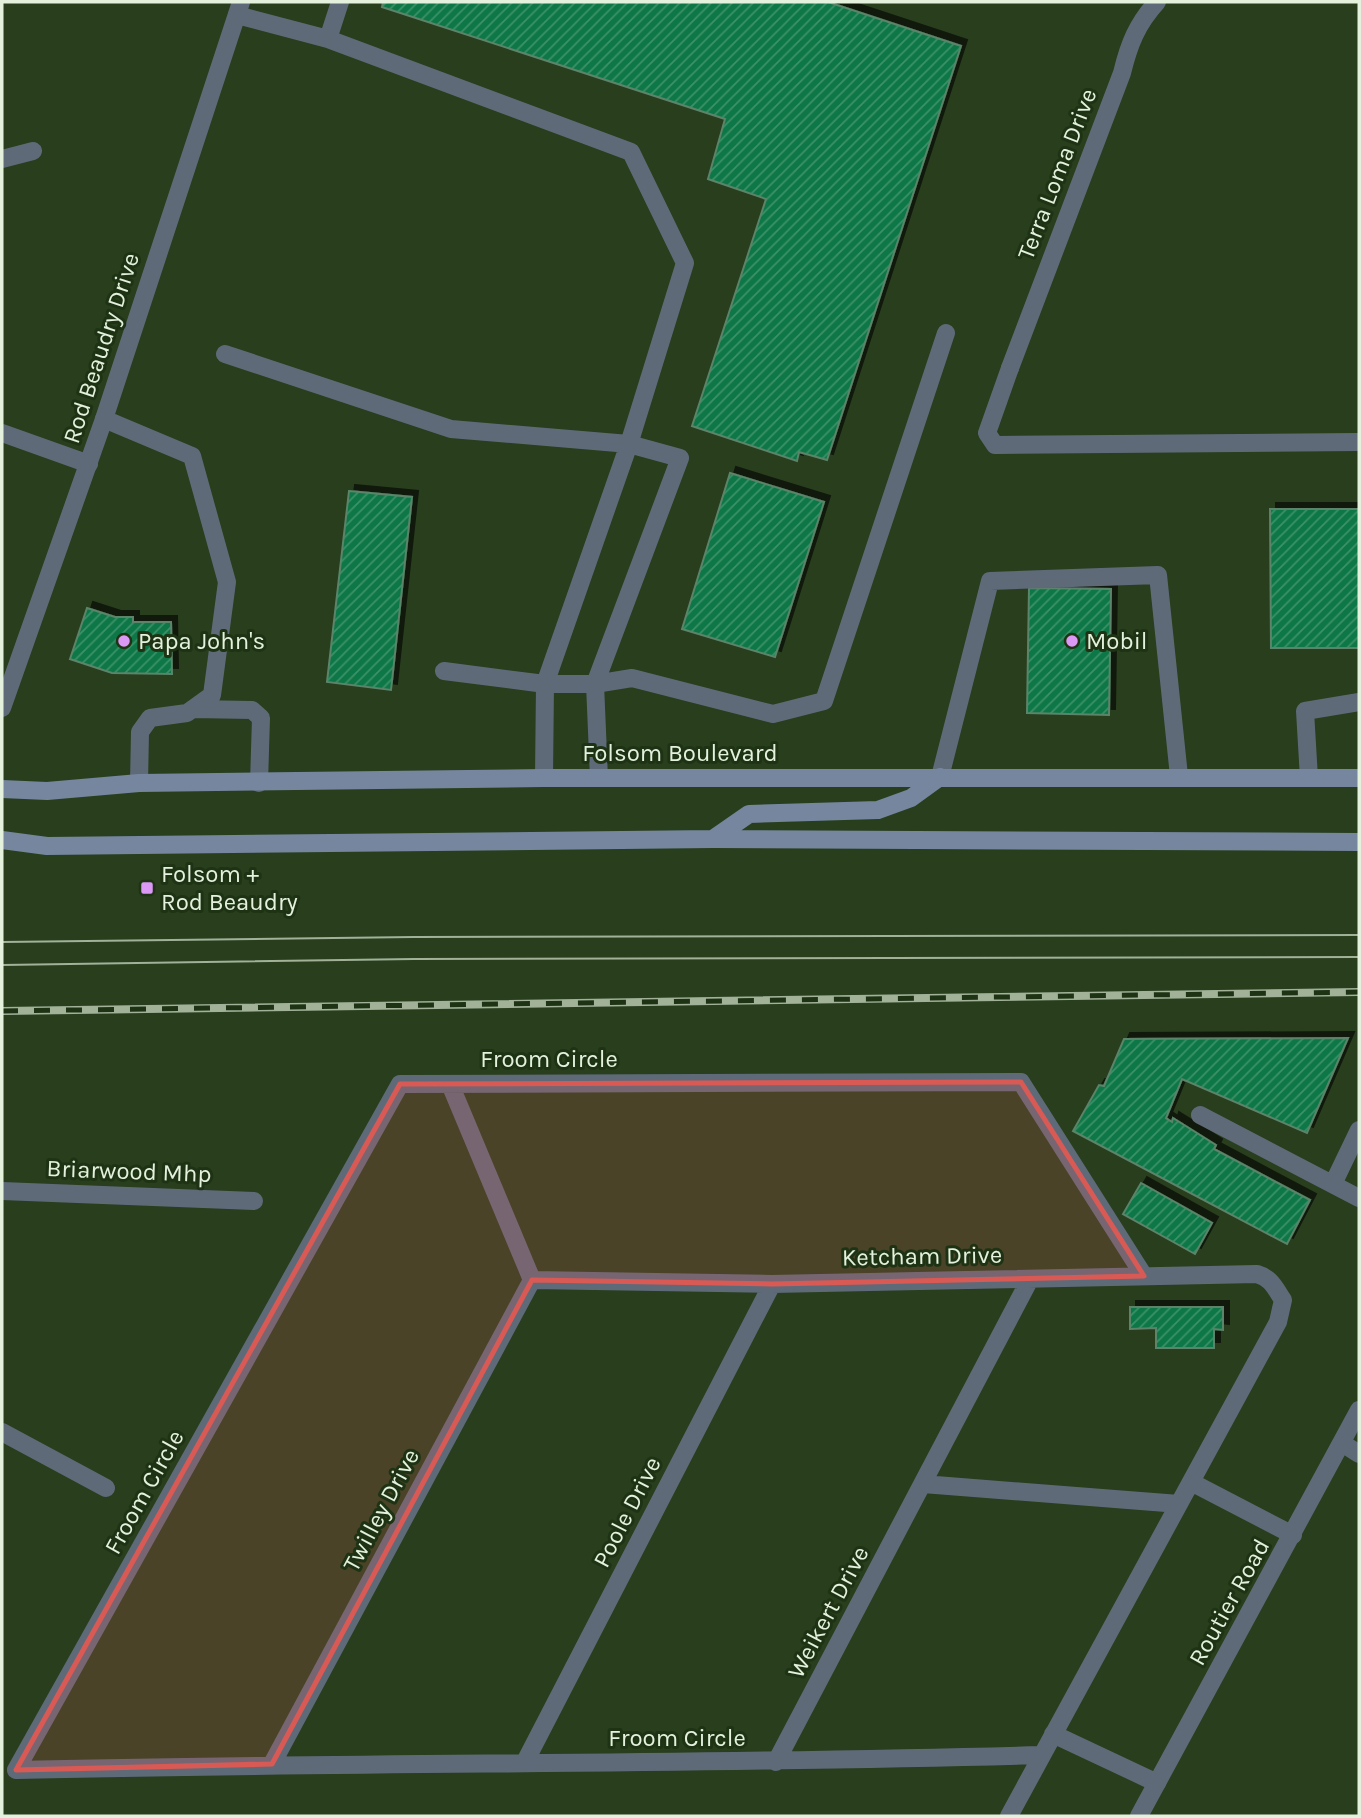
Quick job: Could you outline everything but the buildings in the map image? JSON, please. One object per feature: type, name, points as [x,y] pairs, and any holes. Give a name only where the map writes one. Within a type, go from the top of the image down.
[{"type":"main road","points":[[713,839],[749,814],[878,810],[911,798],[940,777]]},
{"type":"main road","name":"Folsom Boulevard","points":[[2,789],[47,791],[139,783],[544,778],[1359,778]]},
{"type":"main road","points":[[2,840],[47,846],[713,839],[1359,842]]},
{"type":"street","points":[[328,39],[340,2]]},
{"type":"street","name":"Terra Loma Drive","points":[[1157,2],[1141,19],[1130,39],[1122,73],[987,433],[995,446],[1359,442]]},
{"type":"street","points":[[239,8],[631,152],[685,263],[629,444],[545,684],[544,778]]},
{"type":"street","name":"Rod Beaudry Drive","points":[[2,708],[89,464],[239,8]]},
{"type":"street","points":[[2,159],[33,151]]},
{"type":"street","points":[[444,671],[545,684],[595,684],[632,678],[773,714],[824,701],[946,333]]},
{"type":"street","points":[[225,354],[451,429],[629,444],[680,458],[595,684],[599,778]]},
{"type":"street","points":[[104,419],[192,456],[227,582],[212,695],[187,713],[150,718],[140,732],[139,783]]},
{"type":"street","points":[[2,433],[89,464]]},
{"type":"street","points":[[940,777],[990,581],[1158,575],[1179,776]]},
{"type":"street","points":[[1309,778],[1306,711],[1359,702]]},
{"type":"street","points":[[193,709],[252,710],[261,718],[259,783]]},
{"type":"street","name":"Froom Circle","points":[[1041,1755],[776,1762],[272,1764],[16,1770],[400,1084],[1021,1082],[1144,1276]]},
{"type":"street","points":[[450,1084],[532,1280]]},
{"type":"street","points":[[1199,1115],[1359,1198]]},
{"type":"street","points":[[1333,1184],[1359,1130]]},
{"type":"street","name":"Briarwood Mhp","points":[[2,1191],[254,1201]]},
{"type":"street","name":"Ketcham Drive","points":[[532,1280],[772,1283],[1257,1274],[1267,1277],[1283,1300],[1278,1322],[1009,1816]]},
{"type":"street","name":"Weikert Drive","points":[[776,1762],[1030,1279]]},
{"type":"street","name":"Twilley Drive","points":[[272,1764],[532,1280]]},
{"type":"street","name":"Poole Drive","points":[[526,1762],[772,1283]]},
{"type":"street","name":"Routier Road","points":[[1139,1816],[1359,1410]]},
{"type":"street","points":[[2,1432],[106,1488]]},
{"type":"street","points":[[1342,1443],[1359,1454]]},
{"type":"street","points":[[1191,1482],[1293,1535]]},
{"type":"street","points":[[923,1484],[1179,1504]]},
{"type":"street","points":[[1053,1734],[1157,1783]]},
{"type":"highlighted area","points":[[1021,1082],[1144,1276],[772,1284],[532,1280],[272,1764],[16,1770],[400,1084]]},
{"type":"tram line","points":[[2,942],[414,937],[1359,935]]},
{"type":"tram line","points":[[2,965],[414,959],[1359,957]]},
{"type":"railway","points":[[2,1011],[1359,992]]},
{"type":"place","name":"Papa John's","points":[[124,641]]},
{"type":"place","name":"Mobil","points":[[1072,641]]},
{"type":"place","name":"Folsom + Rod Beaudry","points":[[147,888]]}]
